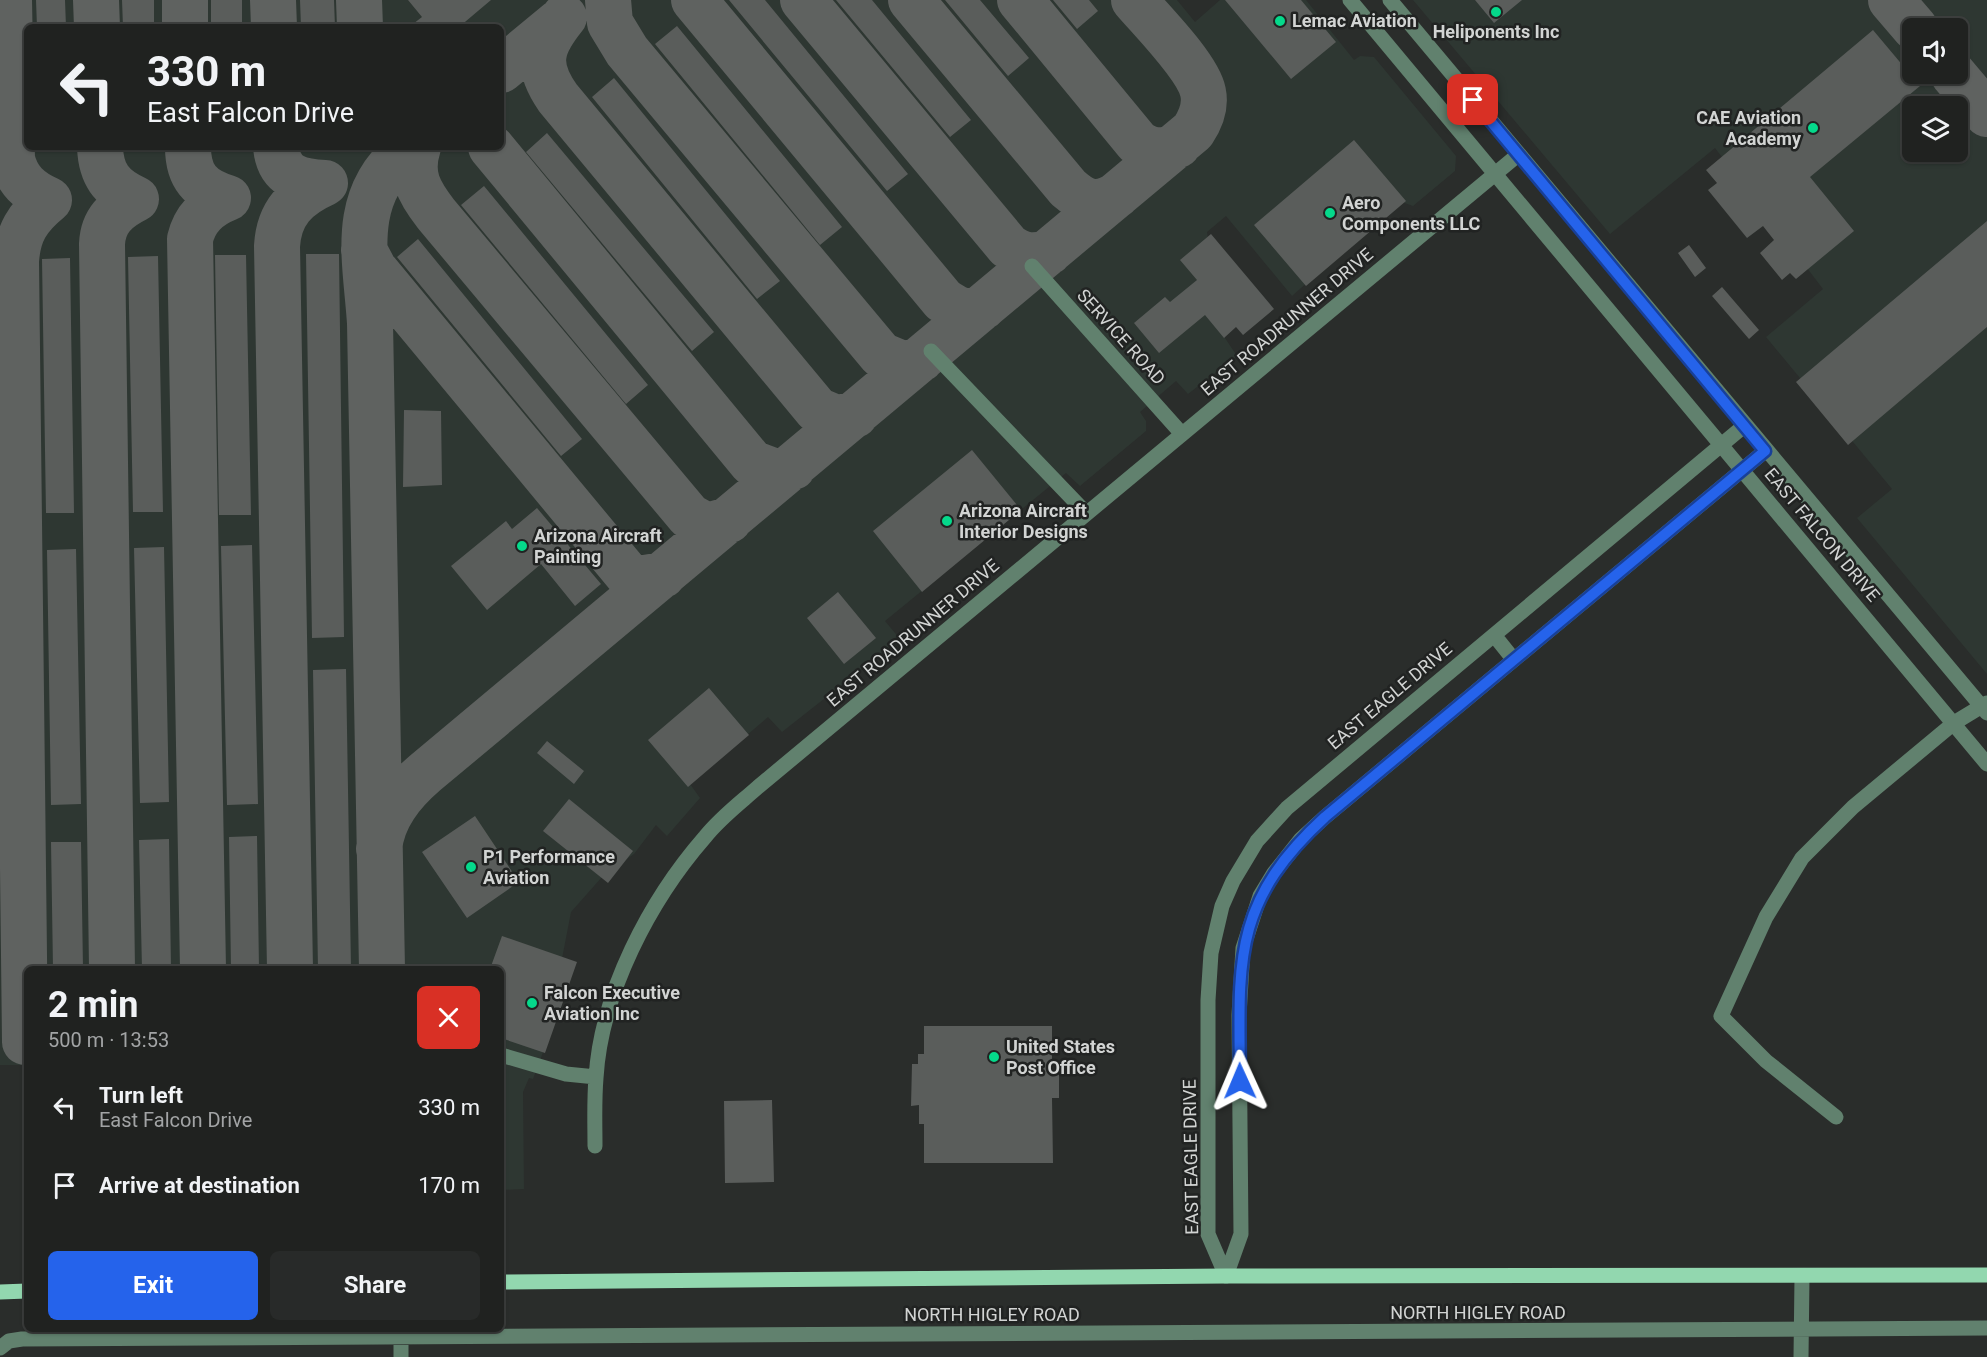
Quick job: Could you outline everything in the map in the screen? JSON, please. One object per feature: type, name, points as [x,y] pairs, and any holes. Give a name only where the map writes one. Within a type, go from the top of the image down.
[{"type":"main road","name":"NORTH HIGLEY ROAD","points":[[504,1282],[1226,1276],[1987,1275]]},
{"type":"main road","points":[[0,1292],[24,1291]]},
{"type":"street","name":"EAST FALCON DRIVE","points":[[1350,0],[1987,764]]},
{"type":"street","name":"EAST FALCON DRIVE","points":[[1390,0],[1765,451],[1985,708]]},
{"type":"street","name":"EAST ROADRUNNER DRIVE","points":[[595,1146],[596,1077],[606,1022],[640,932],[658,899],[706,835],[758,787],[1519,154]]},
{"type":"street","name":"SERVICE ROAD","points":[[1032,266],[1182,434]]},
{"type":"street","points":[[931,351],[1086,513]]},
{"type":"street","name":"EAST EAGLE DRIVE","points":[[1226,1276],[1208,1234],[1208,1000],[1214,933],[1233,881],[1257,841],[1287,808],[1744,426]]},
{"type":"street","points":[[1226,1276],[1241,1233],[1239,1015],[1242,948],[1260,896],[1301,839],[1765,451]]},
{"type":"street","points":[[1494,635],[1514,660]]},
{"type":"street","points":[[1836,1117],[1766,1061],[1721,1016],[1766,917],[1802,858],[1853,807],[1954,723],[1985,708]]},
{"type":"street","points":[[504,1056],[566,1074],[596,1077]]},
{"type":"street","points":[[1801,1357],[1802,1277]]},
{"type":"street","name":"NORTH HIGLEY ROAD","points":[[0,1348],[9,1341],[22,1339],[1987,1328]]},
{"type":"street","points":[[401,1338],[401,1357]]},
{"type":"shaded area","points":[[0,0],[1177,0],[1195,22],[1220,0],[1306,0],[1354,60],[1360,56],[1374,57],[1456,156],[1455,171],[1413,206],[1399,201],[1292,296],[1226,216],[1207,232],[1223,335],[1237,356],[1188,394],[1176,381],[1140,412],[1146,421],[1146,431],[1080,486],[1066,473],[885,621],[900,639],[782,732],[768,717],[690,784],[700,798],[667,836],[656,825],[634,854],[602,877],[571,912],[545,1047],[533,1079],[529,1078],[523,1092],[524,1189],[504,1190],[504,966],[24,966],[24,1065],[0,1065]]},
{"type":"shaded area","points":[[1413,0],[1987,0],[1987,674],[1857,518],[1892,489],[1766,337],[1823,289],[1715,148],[1610,234]]},
{"type":"building","points":[[36,0],[65,0],[66,24],[37,24]]},
{"type":"building","points":[[122,0],[154,0],[154,24],[123,24]]},
{"type":"building","points":[[211,0],[242,0],[242,24],[211,24]]},
{"type":"building","points":[[300,0],[334,0],[335,24],[301,24]]},
{"type":"building","points":[[408,0],[491,0],[463,24],[413,24],[422,17]]},
{"type":"building","points":[[729,0],[765,0],[908,174],[887,191]]},
{"type":"building","points":[[836,0],[872,0],[971,120],[950,137]]},
{"type":"building","points":[[945,0],[980,0],[1029,58],[1008,76]]},
{"type":"building","points":[[1053,0],[1089,0],[1098,11],[1077,29]]},
{"type":"building","name":"Lemac Aviation","points":[[1225,0],[1301,0],[1336,42],[1291,79]]},
{"type":"building","name":"Heliponents Inc","points":[[1475,0],[1522,0],[1494,23]]},
{"type":"building","points":[[677,26],[842,227],[820,245],[655,44]]},
{"type":"building","name":"CAE Aviation Academy","points":[[1873,30],[1902,65],[1902,84],[1918,84],[1920,86],[1908,96],[1902,96],[1902,101],[1810,177],[1854,231],[1796,279],[1790,273],[1782,280],[1760,253],[1774,240],[1763,226],[1747,238],[1708,190],[1717,183],[1706,170]]},
{"type":"building","points":[[614,78],[780,281],[757,299],[592,97]]},
{"type":"building","points":[[547,133],[714,332],[692,351],[526,152]]},
{"type":"building","name":"Aero Components LLC","points":[[1354,140],[1406,201],[1306,286],[1254,225]]},
{"type":"building","points":[[484,186],[648,385],[626,404],[461,205]]},
{"type":"building","points":[[1987,221],[1987,327],[1848,445],[1796,382]]},
{"type":"building","points":[[1211,234],[1274,309],[1243,335],[1236,327],[1224,338],[1205,315],[1159,353],[1134,323],[1165,297],[1170,302],[1197,280],[1180,260]]},
{"type":"building","points":[[418,239],[582,439],[561,456],[397,257]]},
{"type":"building","points":[[1689,245],[1706,268],[1695,277],[1678,253]]},
{"type":"building","points":[[306,254],[339,254],[344,637],[312,638]]},
{"type":"building","points":[[215,255],[246,255],[251,515],[219,515]]},
{"type":"building","points":[[158,256],[163,512],[133,512],[128,257]]},
{"type":"building","points":[[70,258],[74,513],[46,513],[42,259]]},
{"type":"building","points":[[1722,287],[1759,330],[1749,339],[1712,296]]},
{"type":"building","points":[[404,410],[441,411],[442,485],[403,487]]},
{"type":"building","name":"Arizona Aircraft Interior Designs","points":[[972,450],[1021,510],[922,592],[873,531]]},
{"type":"building","name":"Arizona Aircraft Painting","points":[[537,508],[601,584],[575,606],[541,564],[487,610],[451,566],[506,521],[512,529]]},
{"type":"building","points":[[252,545],[258,804],[227,805],[221,546]]},
{"type":"building","points":[[164,547],[169,802],[140,803],[134,548]]},
{"type":"building","points":[[76,549],[81,804],[51,805],[47,550]]},
{"type":"building","points":[[838,592],[876,638],[844,664],[807,618]]},
{"type":"building","points":[[346,669],[351,966],[318,966],[313,670]]},
{"type":"building","points":[[709,688],[749,735],[688,787],[648,740]]},
{"type":"building","points":[[547,741],[584,771],[574,784],[537,753]]},
{"type":"building","points":[[569,799],[633,851],[608,883],[543,831]]},
{"type":"building","name":"P1 Performance Aviation","points":[[475,816],[519,882],[467,918],[422,852]]},
{"type":"building","points":[[257,836],[259,966],[231,966],[229,837]]},
{"type":"building","points":[[169,839],[171,966],[142,966],[139,840]]},
{"type":"building","points":[[51,842],[81,842],[83,966],[53,966]]},
{"type":"building","name":"Falcon Executive Aviation Inc","points":[[502,936],[577,962],[545,1053],[504,1039],[504,966],[491,966]]},
{"type":"building","points":[[924,1026],[1052,1026],[1052,1070],[1059,1070],[1059,1098],[1052,1098],[1053,1163],[924,1163],[924,1124],[919,1124],[919,1105],[911,1106],[912,1064],[918,1064],[918,1054],[924,1054]]},
{"type":"building","points":[[772,1100],[774,1182],[725,1183],[724,1101]]},
{"type":"taxiway","points":[[9,0],[12,159],[17,173],[25,184],[35,193],[49,200],[35,213],[25,227],[19,242],[16,261],[24,966]]},
{"type":"taxiway","points":[[96,0],[97,24]]},
{"type":"taxiway","points":[[185,0],[185,24]]},
{"type":"taxiway","points":[[273,0],[274,24]]},
{"type":"taxiway","points":[[359,0],[360,24]]},
{"type":"taxiway","points":[[608,0],[610,23],[627,51],[881,355],[905,365],[921,359]]},
{"type":"taxiway","points":[[694,0],[943,300],[967,311],[983,307]]},
{"type":"taxiway","points":[[803,0],[1008,246],[1028,255],[1049,252]]},
{"type":"taxiway","points":[[911,0],[1068,188],[1091,202],[1103,201],[1117,195]]},
{"type":"taxiway","points":[[1020,0],[1137,142],[1147,148],[1157,150],[1178,145]]},
{"type":"taxiway","points":[[379,849],[384,826],[394,806],[425,773],[1193,131],[1203,107],[1204,97],[1199,82],[1184,57],[1134,0]]},
{"type":"taxiway","points":[[1891,0],[1906,18]]},
{"type":"taxiway","points":[[564,17],[545,47],[543,56],[546,76],[558,98],[817,410],[836,418],[855,415]]},
{"type":"taxiway","points":[[504,68],[559,22]]},
{"type":"taxiway","points":[[1962,84],[1987,114]]},
{"type":"taxiway","points":[[100,150],[105,172],[109,179],[120,190],[136,199],[122,207],[108,222],[102,244],[112,966]]},
{"type":"taxiway","points":[[188,150],[193,174],[210,191],[228,198],[203,214],[195,225],[190,239],[203,966]]},
{"type":"taxiway","points":[[277,150],[281,165],[292,176],[325,183],[306,194],[291,207],[281,224],[277,246],[290,966]]},
{"type":"taxiway","points":[[417,150],[415,157],[417,183],[436,214],[689,516],[707,526],[729,520]]},
{"type":"taxiway","points":[[493,150],[752,463],[776,472],[793,467]]},
{"type":"taxiway","points":[[382,966],[370,323],[364,254],[368,210],[375,190],[387,170],[404,152]]},
{"type":"taxiway","points":[[364,250],[374,269],[627,574],[639,579],[663,575]]},
{"type":"place","name":"Heliponents Inc","points":[[1496,12]]},
{"type":"place","name":"Lemac Aviation","points":[[1280,21]]},
{"type":"place","name":"CAE Aviation Academy","points":[[1813,128]]},
{"type":"place","name":"Aero Components LLC","points":[[1330,213]]},
{"type":"place","name":"Arizona Aircraft Interior Designs","points":[[947,521]]},
{"type":"place","name":"Arizona Aircraft Painting","points":[[522,546]]},
{"type":"place","name":"P1 Performance Aviation","points":[[471,867]]},
{"type":"place","name":"Falcon Executive Aviation Inc","points":[[532,1003]]},
{"type":"place","name":"United States Post Office","points":[[994,1057]]},
{"type":"route","points":[[1240,1081],[1239,1015],[1242,948],[1260,896],[1285,858],[1301,839],[1325,817],[1765,451],[1473,100]]}]
